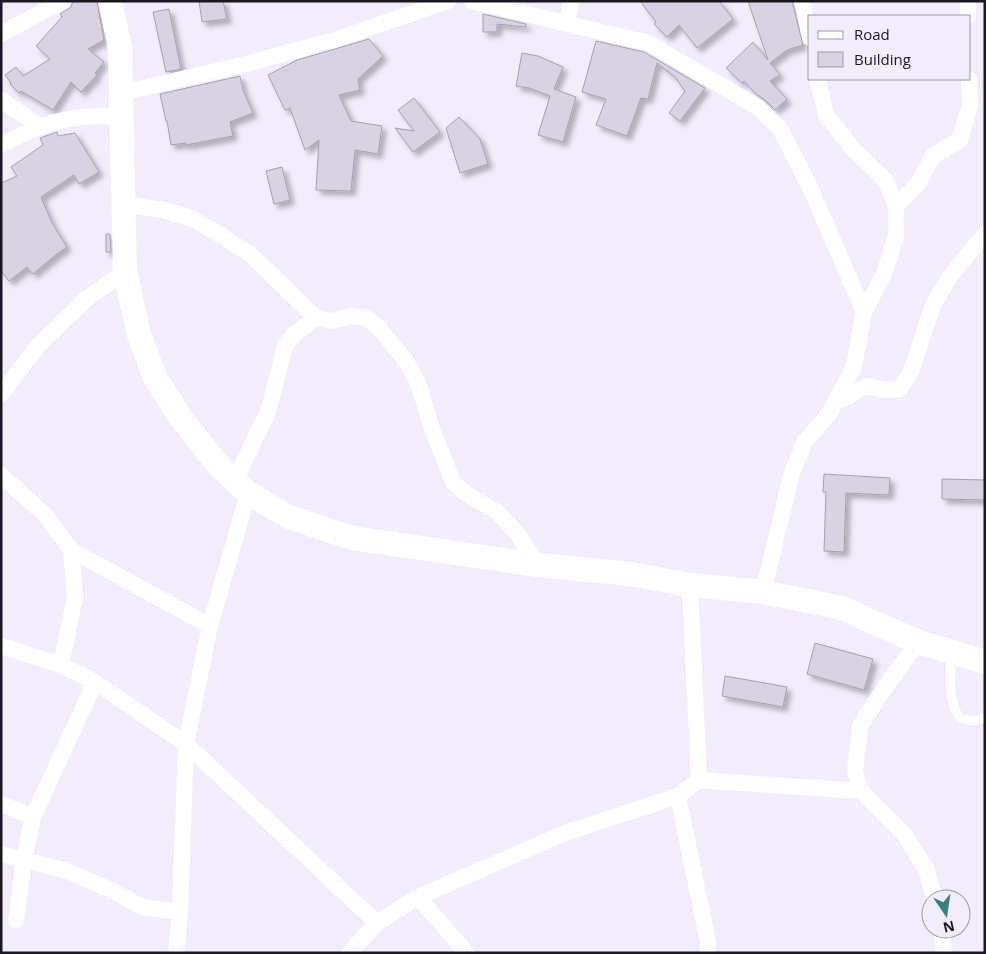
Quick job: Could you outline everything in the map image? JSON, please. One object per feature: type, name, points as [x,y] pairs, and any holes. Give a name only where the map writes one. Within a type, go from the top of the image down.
[{"type":"main road","points":[[110,1],[120,48],[125,271],[139,335],[155,377],[180,417],[219,466],[241,487],[289,517],[352,538],[538,565],[631,574],[690,585],[763,592],[842,608],[918,642],[985,662]]},
{"type":"street","points":[[1,34],[63,1]]},
{"type":"street","points":[[1,146],[23,133],[41,127],[81,117],[242,65],[334,40],[448,1]]},
{"type":"street","points":[[472,1],[648,43],[758,107],[780,129],[809,185],[864,312]]},
{"type":"street","points":[[566,24],[572,1]]},
{"type":"street","points":[[802,1],[808,29]]},
{"type":"street","points":[[968,1],[968,15]]},
{"type":"street","points":[[763,592],[792,474],[805,441],[829,414],[854,366],[864,312],[884,274],[896,236],[896,206],[886,181],[853,149],[826,115],[818,80]]},
{"type":"street","points":[[896,206],[917,185],[933,156],[960,140],[970,105],[969,80]]},
{"type":"street","points":[[1,100],[41,127]]},
{"type":"street","points":[[124,204],[163,210],[191,218],[214,231],[251,256],[316,318],[332,321],[351,316],[366,318],[378,327],[406,361],[418,383],[433,432],[454,484],[497,512],[517,533],[538,565]]},
{"type":"street","points":[[835,403],[866,386],[886,390],[900,389],[911,372],[933,305],[950,276],[985,234]]},
{"type":"street","points":[[1,394],[38,346],[71,313],[85,300],[125,271]]},
{"type":"street","points":[[176,953],[180,912],[186,744],[210,626],[241,487],[269,409],[285,346],[293,335],[316,318]]},
{"type":"street","points":[[1,475],[46,516],[71,550],[210,626]]},
{"type":"street","points":[[61,665],[75,597],[71,550]]},
{"type":"street","points":[[690,585],[699,780]]},
{"type":"street","points":[[918,642],[860,726],[855,771],[861,791],[905,835],[927,871],[932,889]]},
{"type":"street","points":[[1,646],[61,665],[94,682],[186,744],[377,922]]},
{"type":"street","points":[[16,920],[24,860],[34,816],[94,682]]},
{"type":"street","points":[[349,953],[377,922],[418,897],[566,833],[678,796],[699,780],[861,791]]},
{"type":"street","points":[[678,796],[708,942],[708,953]]},
{"type":"street","points":[[1,804],[34,816]]},
{"type":"street","points":[[1,854],[67,871],[111,890],[142,907],[180,912]]},
{"type":"street","points":[[418,897],[467,953]]},
{"type":"street","points":[[943,939],[944,953]]},
{"type":"lane","points":[[951,652],[954,711],[960,718],[973,721],[985,718]]},
{"type":"building","points":[[73,1],[97,1],[104,40],[88,49],[104,62],[95,73],[97,75],[81,92],[71,82],[53,110],[21,91],[19,93],[10,84],[5,75],[16,67],[23,76],[50,59],[36,46],[62,17],[60,14],[71,7]]},
{"type":"building","points":[[199,1],[223,1],[227,19],[202,22]]},
{"type":"building","points":[[640,1],[719,1],[733,19],[697,48],[679,25],[667,37],[654,24],[656,22]]},
{"type":"building","points":[[748,1],[792,1],[803,45],[787,50],[770,63],[780,75],[770,81],[787,99],[775,110],[744,81],[742,83],[726,68],[753,42],[768,60]]},
{"type":"building","points":[[169,9],[181,69],[166,72],[153,12]]},
{"type":"building","points":[[483,14],[526,24],[526,27],[497,24],[497,32],[483,32]]},
{"type":"building","points":[[369,39],[383,56],[358,79],[360,90],[339,95],[351,121],[382,126],[378,154],[355,150],[351,191],[316,190],[319,140],[305,150],[290,108],[285,110],[268,75],[297,60]]},
{"type":"building","points":[[596,41],[644,52],[705,88],[680,121],[669,113],[685,91],[675,77],[657,63],[648,99],[641,98],[627,136],[596,125],[606,99],[582,92]]},
{"type":"building","points":[[522,53],[538,56],[563,67],[554,89],[576,97],[563,142],[538,135],[550,96],[529,88],[516,86]]},
{"type":"building","points":[[240,76],[243,90],[253,113],[230,122],[233,136],[186,145],[186,143],[171,145],[160,94]]},
{"type":"building","points":[[414,98],[440,132],[413,152],[395,128],[414,131],[398,110]]},
{"type":"building","points":[[459,117],[480,139],[488,164],[460,173],[446,128]]},
{"type":"building","points":[[57,132],[58,136],[75,133],[99,172],[79,184],[74,175],[41,197],[52,223],[67,247],[33,274],[27,267],[9,281],[1,271],[1,183],[17,176],[11,167],[43,145],[40,138]]},
{"type":"building","points":[[282,167],[290,200],[274,204],[266,171]]},
{"type":"building","points":[[106,234],[110,234],[111,252],[106,252]]},
{"type":"building","points":[[824,474],[890,478],[889,495],[846,493],[844,552],[824,551],[826,492],[823,492]]},
{"type":"building","points":[[942,479],[985,480],[985,500],[942,499]]},
{"type":"building","points":[[815,643],[873,659],[864,690],[807,674]]},
{"type":"building","points":[[725,676],[787,687],[783,707],[722,696]]}]
